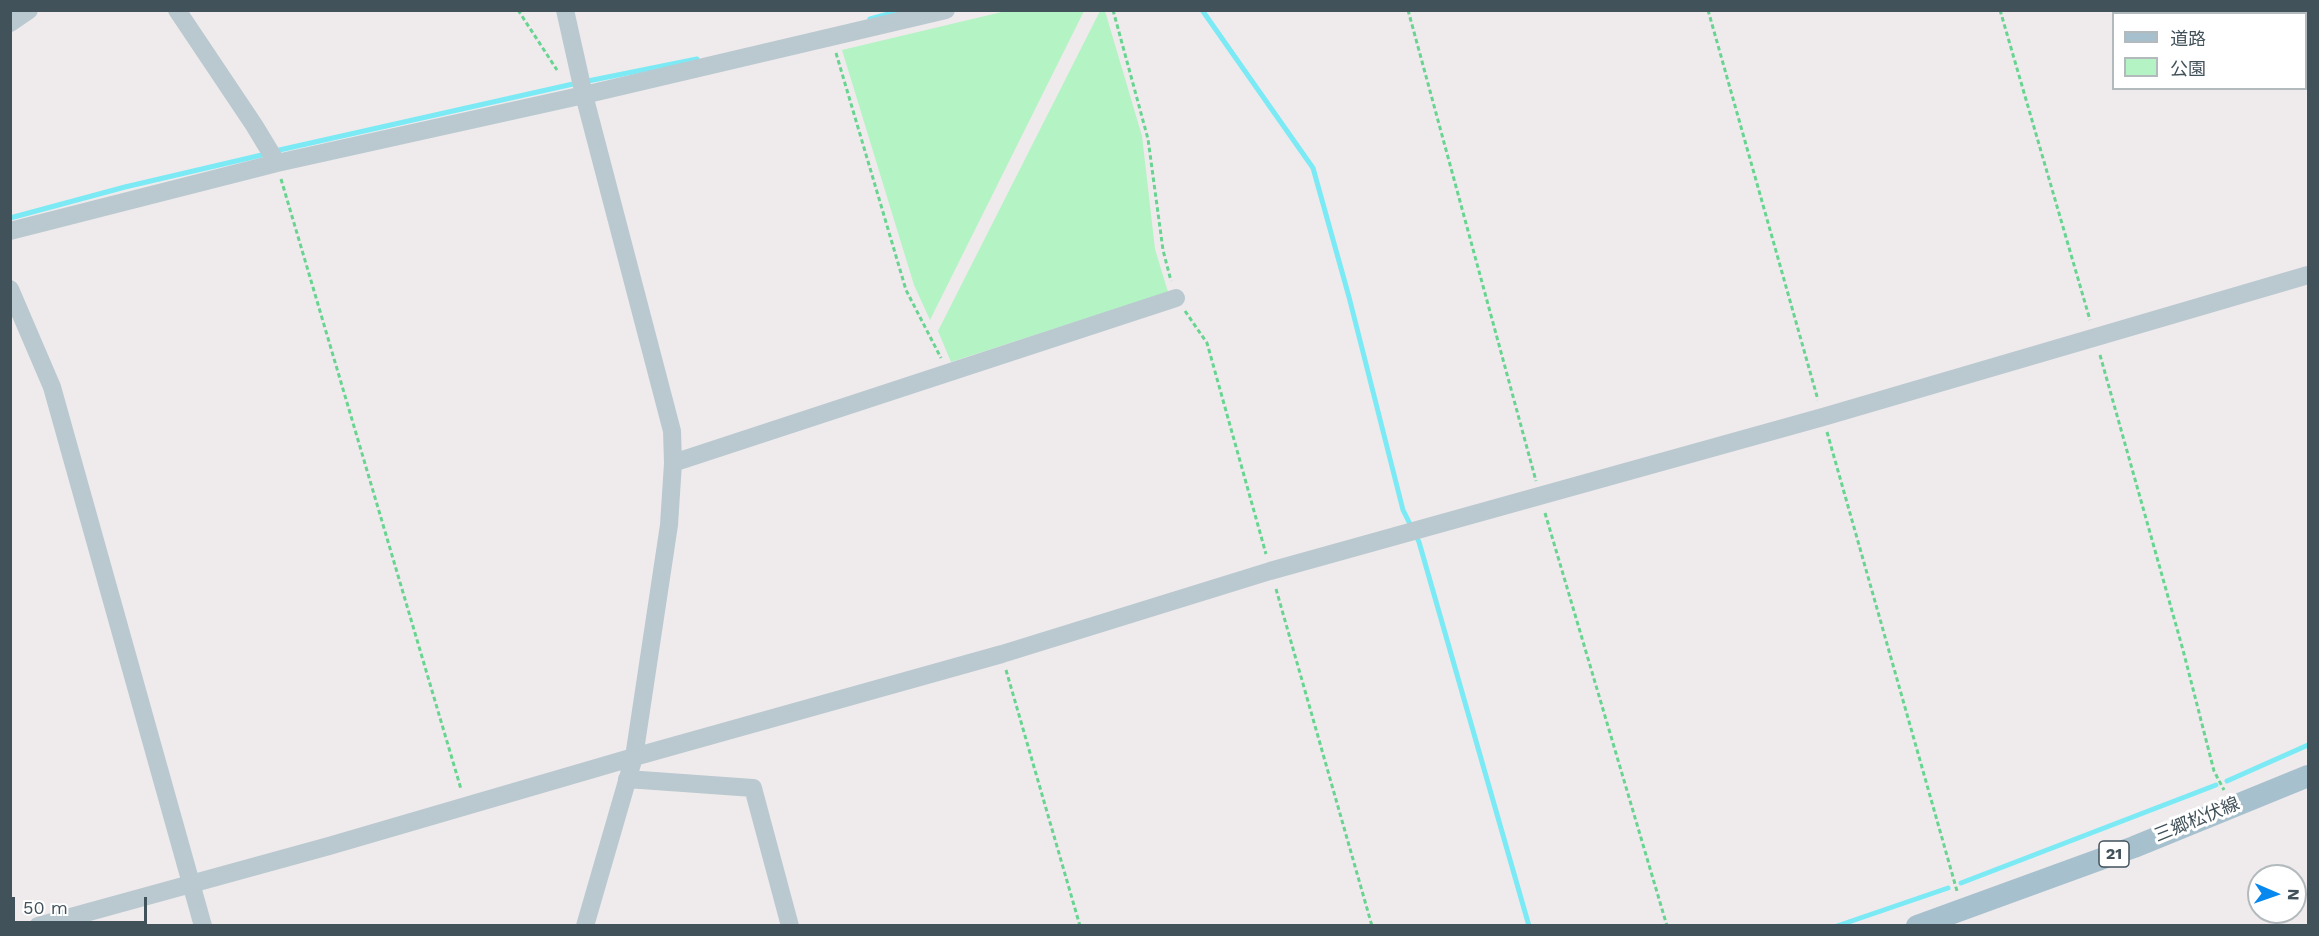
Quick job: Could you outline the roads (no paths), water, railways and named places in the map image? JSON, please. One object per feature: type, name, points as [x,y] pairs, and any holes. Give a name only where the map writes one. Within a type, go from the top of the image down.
[{"type":"main road","name":"三郷松伏線","points":[[1917,926],[2133,847],[2308,776]]},
{"type":"street","points":[[10,23],[29,10]]},
{"type":"street","points":[[177,10],[277,163]]},
{"type":"street","points":[[565,10],[584,95],[672,430],[673,463],[669,525],[634,757],[585,926]]},
{"type":"street","points":[[10,231],[277,163],[584,95],[946,10]]},
{"type":"street","points":[[38,926],[1002,654],[1270,571],[1823,417],[2308,275]]},
{"type":"street","points":[[10,288],[52,387],[203,926]]},
{"type":"street","points":[[673,463],[1176,298]]},
{"type":"street","points":[[627,779],[753,788],[790,926]]},
{"type":"waterway","points":[[870,19],[903,10]]},
{"type":"waterway","points":[[1202,10],[1313,168],[1349,297],[1403,510],[1419,542],[1529,926]]},
{"type":"waterway","points":[[275,151],[573,84],[697,59]]},
{"type":"waterway","points":[[10,218],[125,187],[266,154]]},
{"type":"waterway","points":[[2227,781],[2308,745]]},
{"type":"waterway","points":[[1961,883],[2216,785]]},
{"type":"waterway","points":[[1837,926],[1948,888]]}]
